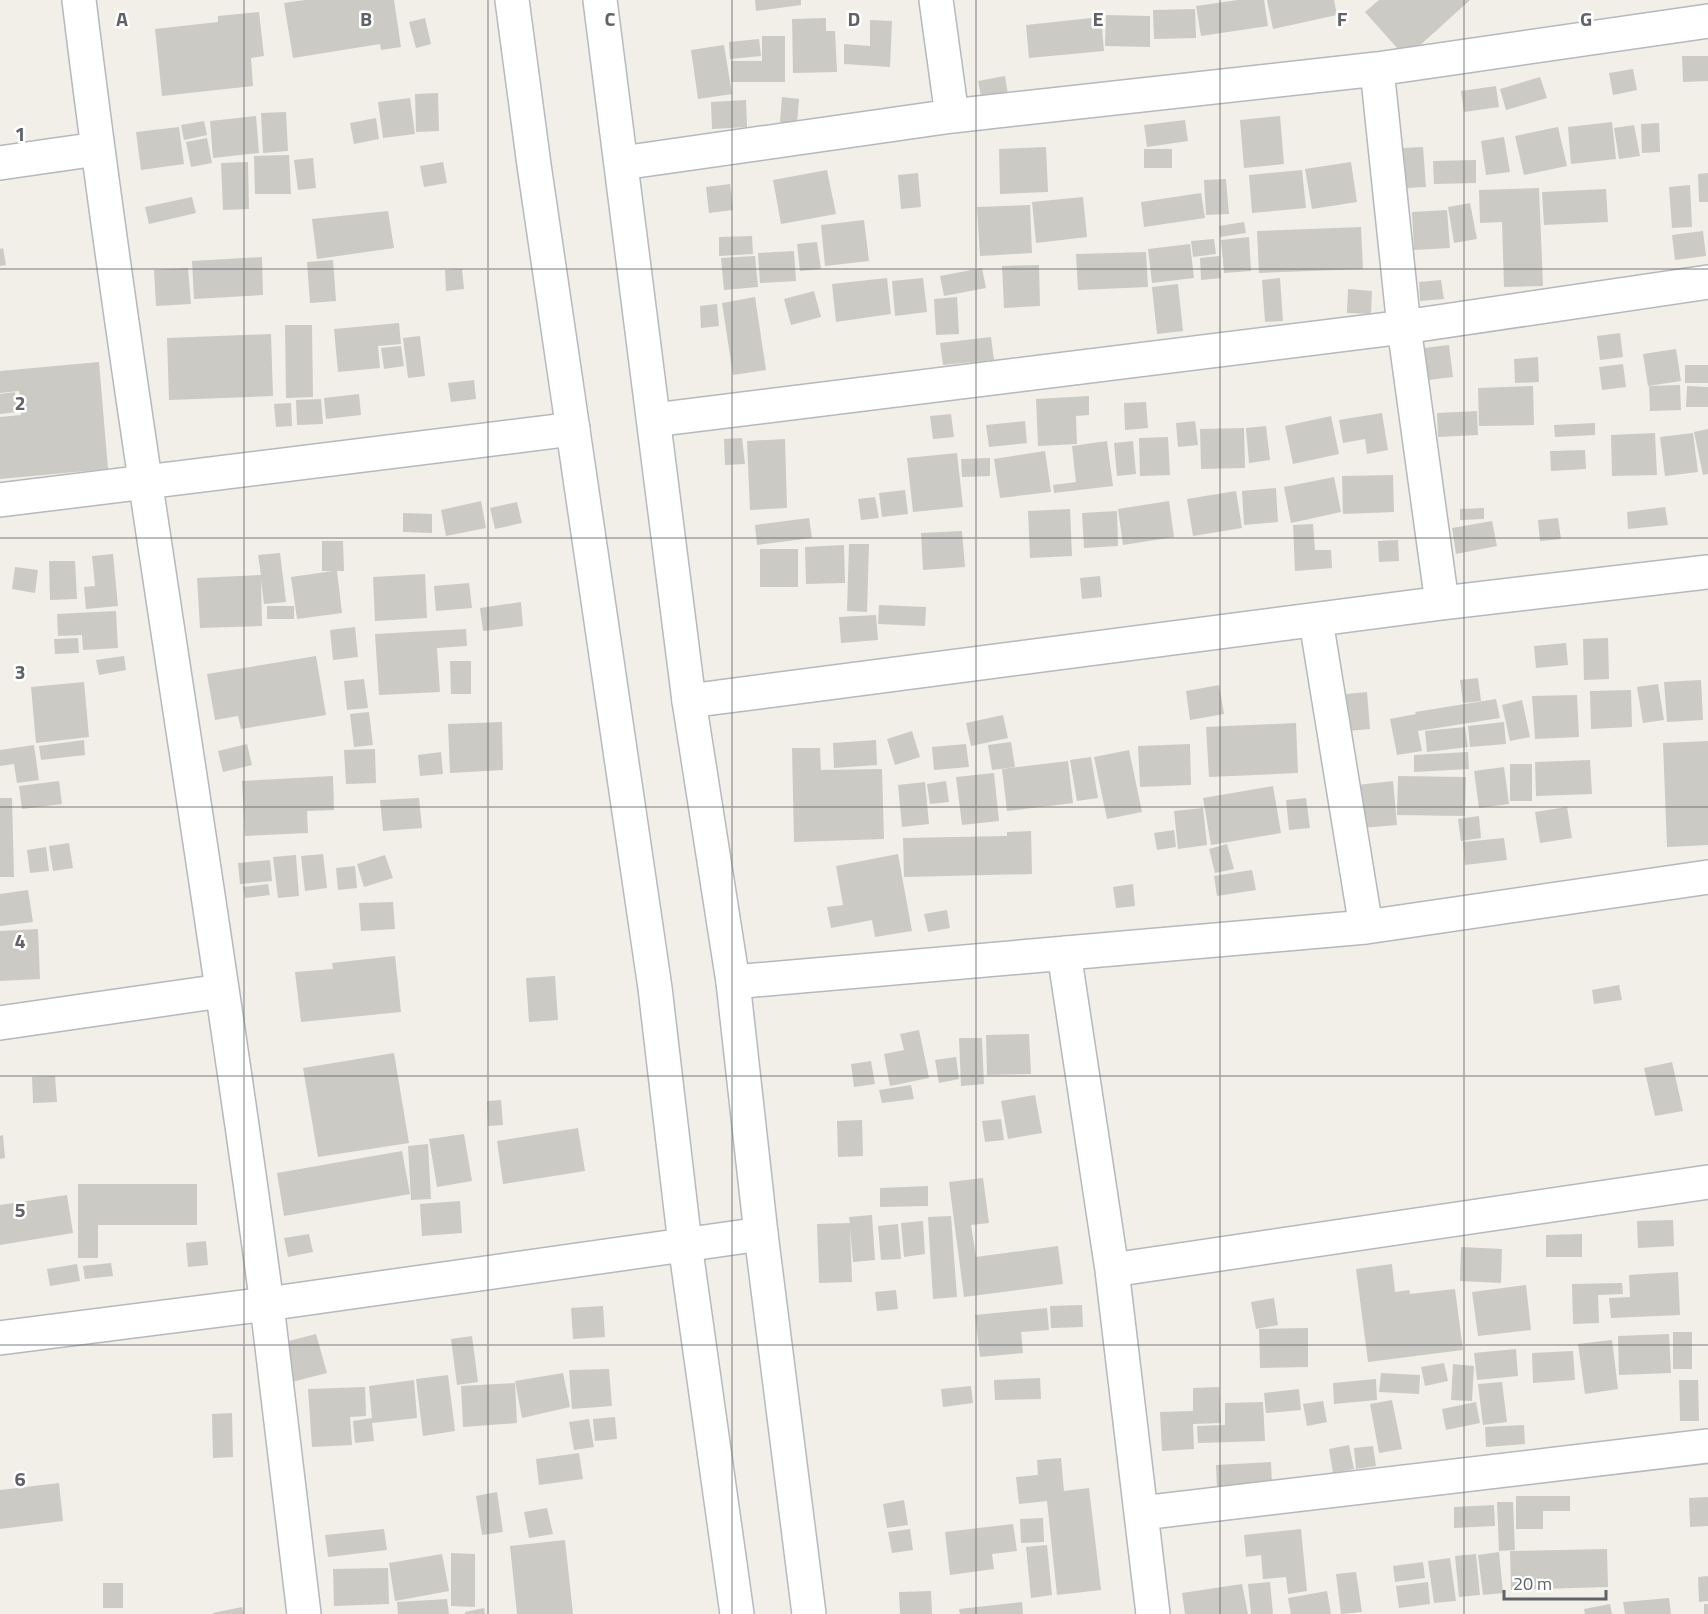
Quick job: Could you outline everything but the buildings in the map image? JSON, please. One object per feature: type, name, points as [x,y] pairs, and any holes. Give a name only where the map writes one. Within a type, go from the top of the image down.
[{"type":"street","points":[[79,0],[97,149],[267,1304],[304,1614]]},
{"type":"street","points":[[512,0],[655,988],[685,1244],[737,1614]]},
{"type":"street","points":[[600,0],[689,701],[733,982],[761,1234],[809,1614]]},
{"type":"street","points":[[936,0],[952,116]]},
{"type":"street","points":[[622,163],[952,116],[1377,69],[1708,21]]},
{"type":"street","points":[[1377,69],[1404,327],[1442,603]]},
{"type":"street","points":[[0,163],[97,149]]},
{"type":"street","points":[[654,420],[1404,327],[1708,282]]},
{"type":"street","points":[[0,500],[573,429]]},
{"type":"street","points":[[689,701],[1442,603],[1708,572]]},
{"type":"street","points":[[1316,621],[1366,927]]},
{"type":"street","points":[[733,982],[1366,927],[1708,877]]},
{"type":"street","points":[[1065,953],[1112,1270],[1153,1614]]},
{"type":"street","points":[[0,1023],[221,991]]},
{"type":"street","points":[[1112,1270],[1708,1182]]},
{"type":"street","points":[[0,1338],[267,1304],[761,1234]]},
{"type":"street","points":[[1142,1513],[1708,1446]]}]
